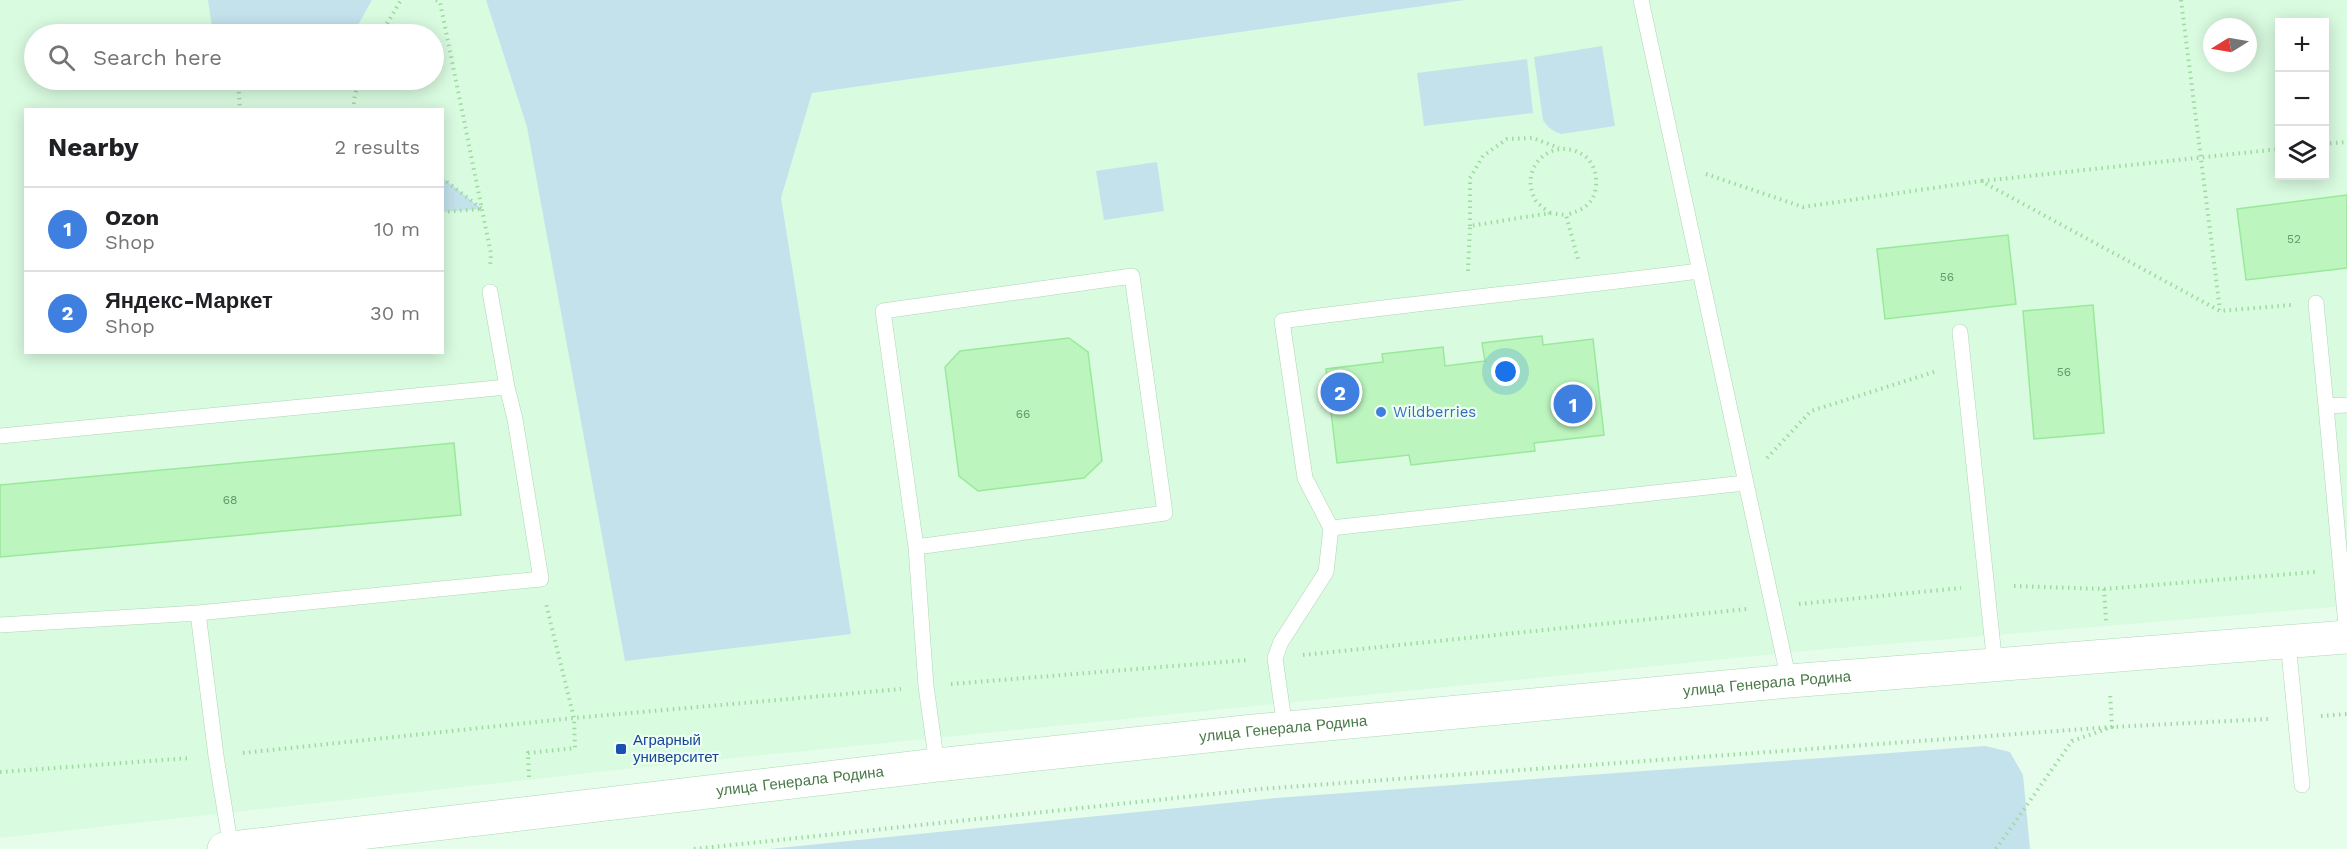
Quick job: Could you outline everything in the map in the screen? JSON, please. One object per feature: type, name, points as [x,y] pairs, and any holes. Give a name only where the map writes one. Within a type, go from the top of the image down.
[{"type":"main road","name":"улица Генерала Родина","points":[[224,849],[937,765],[1285,728],[1790,681],[2347,637]]},
{"type":"lane","points":[[1641,0],[1790,681]]},
{"type":"lane","points":[[1285,728],[1275,658],[1281,642],[1326,572],[1331,528],[1305,478],[1282,321],[1413,303],[1586,286],[1699,271]]},
{"type":"lane","points":[[916,547],[1165,513],[1132,276],[883,311],[916,547],[926,686],[937,765]]},
{"type":"lane","points":[[0,625],[198,613],[541,579],[515,419],[490,292]]},
{"type":"lane","points":[[2316,303],[2347,637]]},
{"type":"lane","points":[[1960,332],[1995,666]]},
{"type":"lane","points":[[0,436],[507,387]]},
{"type":"lane","points":[[2326,406],[2347,405]]},
{"type":"lane","points":[[1331,528],[1745,483]]},
{"type":"lane","points":[[198,613],[216,756],[231,848]]},
{"type":"lane","points":[[2288,642],[2302,784]]},
{"type":"path","points":[[387,24],[401,0]]},
{"type":"path","points":[[436,0],[440,2],[491,254],[490,292]]},
{"type":"path","points":[[2181,0],[2220,311]]},
{"type":"path","points":[[239,90],[240,108]]},
{"type":"path","points":[[353,108],[357,90]]},
{"type":"path","points":[[1467,298],[1470,178],[1483,156],[1507,139],[1533,138],[1560,148],[1577,150],[1591,161],[1597,178],[1595,195],[1584,209],[1566,215],[1550,213],[1470,226]]},
{"type":"path","points":[[2329,144],[2347,142]]},
{"type":"path","points":[[1550,213],[1537,202],[1530,186],[1533,169],[1543,155],[1560,148]]},
{"type":"path","points":[[1676,163],[1803,207],[1981,181],[2275,150]]},
{"type":"path","points":[[444,180],[482,209]]},
{"type":"path","points":[[1981,181],[2220,311],[2316,303]]},
{"type":"path","points":[[444,212],[482,209]]},
{"type":"path","points":[[1566,215],[1586,286]]},
{"type":"path","points":[[1745,483],[1811,411],[1929,375],[1963,361]]},
{"type":"path","points":[[0,772],[216,756],[574,718],[926,686],[1275,658],[1987,585],[2104,589],[2340,570]]},
{"type":"path","points":[[532,813],[528,753],[574,748],[574,718],[541,579]]},
{"type":"path","points":[[694,849],[1260,789],[2112,727],[2347,714]]},
{"type":"path","points":[[1998,848],[2072,741],[2112,727]]},
{"type":"shaded area","points":[[0,0],[486,0],[527,127],[850,633],[781,198],[812,93],[1465,0],[2347,0],[2347,606],[1816,650],[645,767],[0,838]]},
{"type":"shaded area","points":[[208,0],[372,0],[359,24],[212,24]]},
{"type":"shaded area","points":[[486,0],[1465,0],[812,93],[781,198],[851,634],[625,661],[527,127]]},
{"type":"shaded area","points":[[1602,46],[1615,126],[1561,134],[1553,130],[1543,120],[1534,57]]},
{"type":"shaded area","points":[[1527,59],[1533,113],[1424,126],[1417,73]]},
{"type":"shaded area","points":[[1157,162],[1164,211],[1104,220],[1096,171]]},
{"type":"shaded area","points":[[444,179],[482,209],[444,212]]},
{"type":"shaded area","points":[[1985,746],[2010,752],[2023,775],[2030,849],[769,849],[1276,798]]},
{"type":"building","points":[[2347,195],[2347,268],[2246,280],[2237,209]]},
{"type":"building","points":[[2008,235],[2016,304],[1885,319],[1877,249]]},
{"type":"building","points":[[2093,305],[2104,433],[2034,439],[2023,311]]},
{"type":"building","points":[[1542,336],[1543,345],[1593,339],[1604,435],[1534,443],[1535,451],[1411,465],[1409,455],[1337,463],[1326,369],[1383,362],[1382,354],[1443,347],[1445,366],[1485,361],[1482,343]]},
{"type":"building","points":[[1069,338],[1088,352],[1102,461],[1084,478],[978,491],[959,476],[945,367],[960,351]]},
{"type":"building","points":[[454,443],[461,515],[0,557],[0,485]]},
{"type":"place","name":"Яндекс-Маркет","points":[[1340,392]]},
{"type":"place","name":"Ozon","points":[[1573,404]]},
{"type":"place","name":"Wildberries","points":[[1381,412]]},
{"type":"place","name":"Аграрный университет","points":[[621,749]]}]
